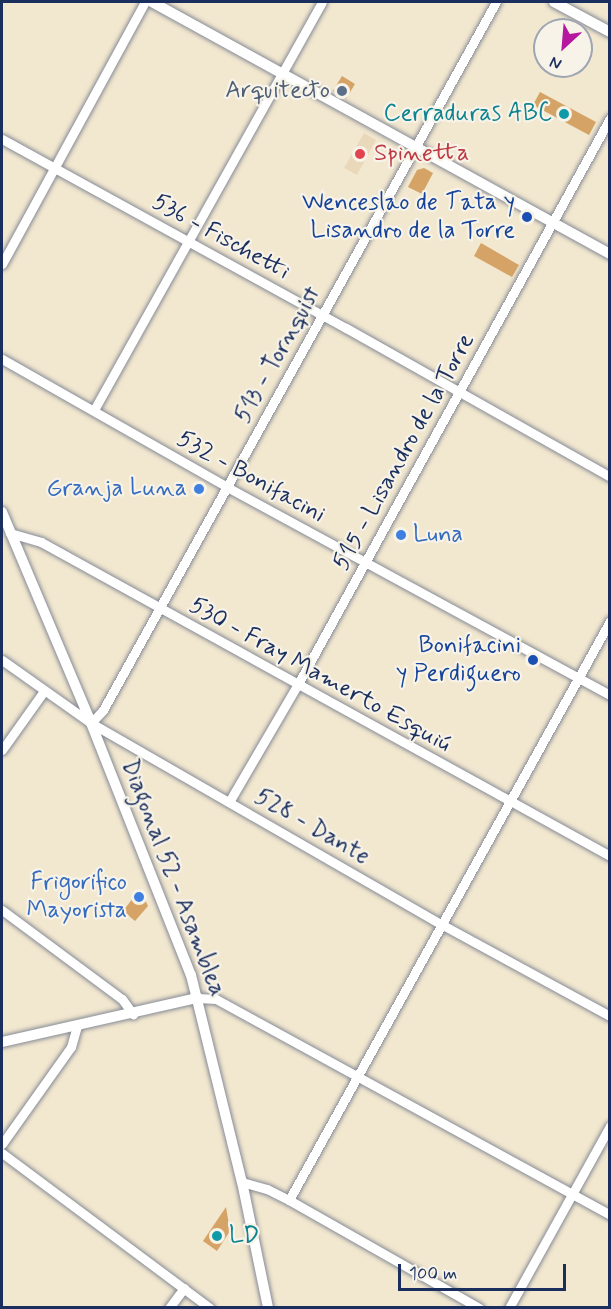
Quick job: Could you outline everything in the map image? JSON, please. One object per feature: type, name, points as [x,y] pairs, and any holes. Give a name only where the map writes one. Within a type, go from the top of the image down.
[{"type":"street","points":[[2,264],[145,2]]},
{"type":"street","points":[[152,2],[609,254]]},
{"type":"street","points":[[94,410],[322,2]]},
{"type":"street","name":"513 - Tornquist","points":[[91,723],[100,715],[496,2]]},
{"type":"street","points":[[554,2],[609,32]]},
{"type":"street","name":"515 - Lisandro de la Torre","points":[[229,802],[298,684],[461,391],[609,118]]},
{"type":"street","name":"536 - Fischetti","points":[[2,139],[461,391],[609,477]]},
{"type":"street","name":"532 - Bonifacini","points":[[2,359],[227,487],[609,695]]},
{"type":"street","name":"Diagonal 52 - Asamblea","points":[[2,512],[91,723],[198,998],[242,1182],[268,1308]]},
{"type":"street","name":"530 - Fray Mamerto Esquiú","points":[[10,533],[41,542],[609,856]]},
{"type":"street","points":[[289,1200],[609,621]]},
{"type":"street","name":"528 - Dante","points":[[2,660],[91,723],[441,924],[609,1016]]},
{"type":"street","points":[[2,750],[44,691]]},
{"type":"street","points":[[2,910],[123,999],[133,1014]]},
{"type":"street","points":[[2,1042],[198,998],[216,999],[609,1215]]},
{"type":"street","points":[[2,1144],[71,1047],[77,1026]]},
{"type":"street","points":[[509,1308],[609,1125]]},
{"type":"street","points":[[2,1153],[210,1308]]},
{"type":"street","points":[[242,1182],[267,1189],[289,1200],[479,1308]]},
{"type":"street","points":[[169,1308],[183,1288]]},
{"type":"shaded area","name":"Spinetta","points":[[364,133],[376,140],[357,175],[344,168]]},
{"type":"building","points":[[342,76],[355,84],[346,99],[333,91]]},
{"type":"building","name":"Cerraduras ABC","points":[[540,92],[596,122],[589,135],[533,105]]},
{"type":"building","points":[[424,168],[433,173],[422,194],[408,187],[417,170]]},
{"type":"building","points":[[481,243],[519,265],[512,277],[474,256]]},
{"type":"building","name":"Frigorifico Mayorista","points":[[140,889],[148,906],[135,921],[123,911]]},
{"type":"building","name":"LD","points":[[226,1207],[230,1231],[217,1251],[203,1241]]},
{"type":"place","name":"Arquitecto","points":[[342,91]]},
{"type":"place","name":"Cerraduras ABC","points":[[564,114]]},
{"type":"place","name":"Spinetta","points":[[360,154]]},
{"type":"place","name":"Wenceslao de Tata y Lisandro de la Torre","points":[[527,217]]},
{"type":"place","name":"Granja Luna","points":[[199,489]]},
{"type":"place","name":"Luna","points":[[401,535]]},
{"type":"place","name":"Bonifacini y Perdiguero","points":[[533,660]]},
{"type":"place","name":"Frigorifico Mayorista","points":[[139,897]]},
{"type":"place","name":"LD","points":[[217,1236]]}]
